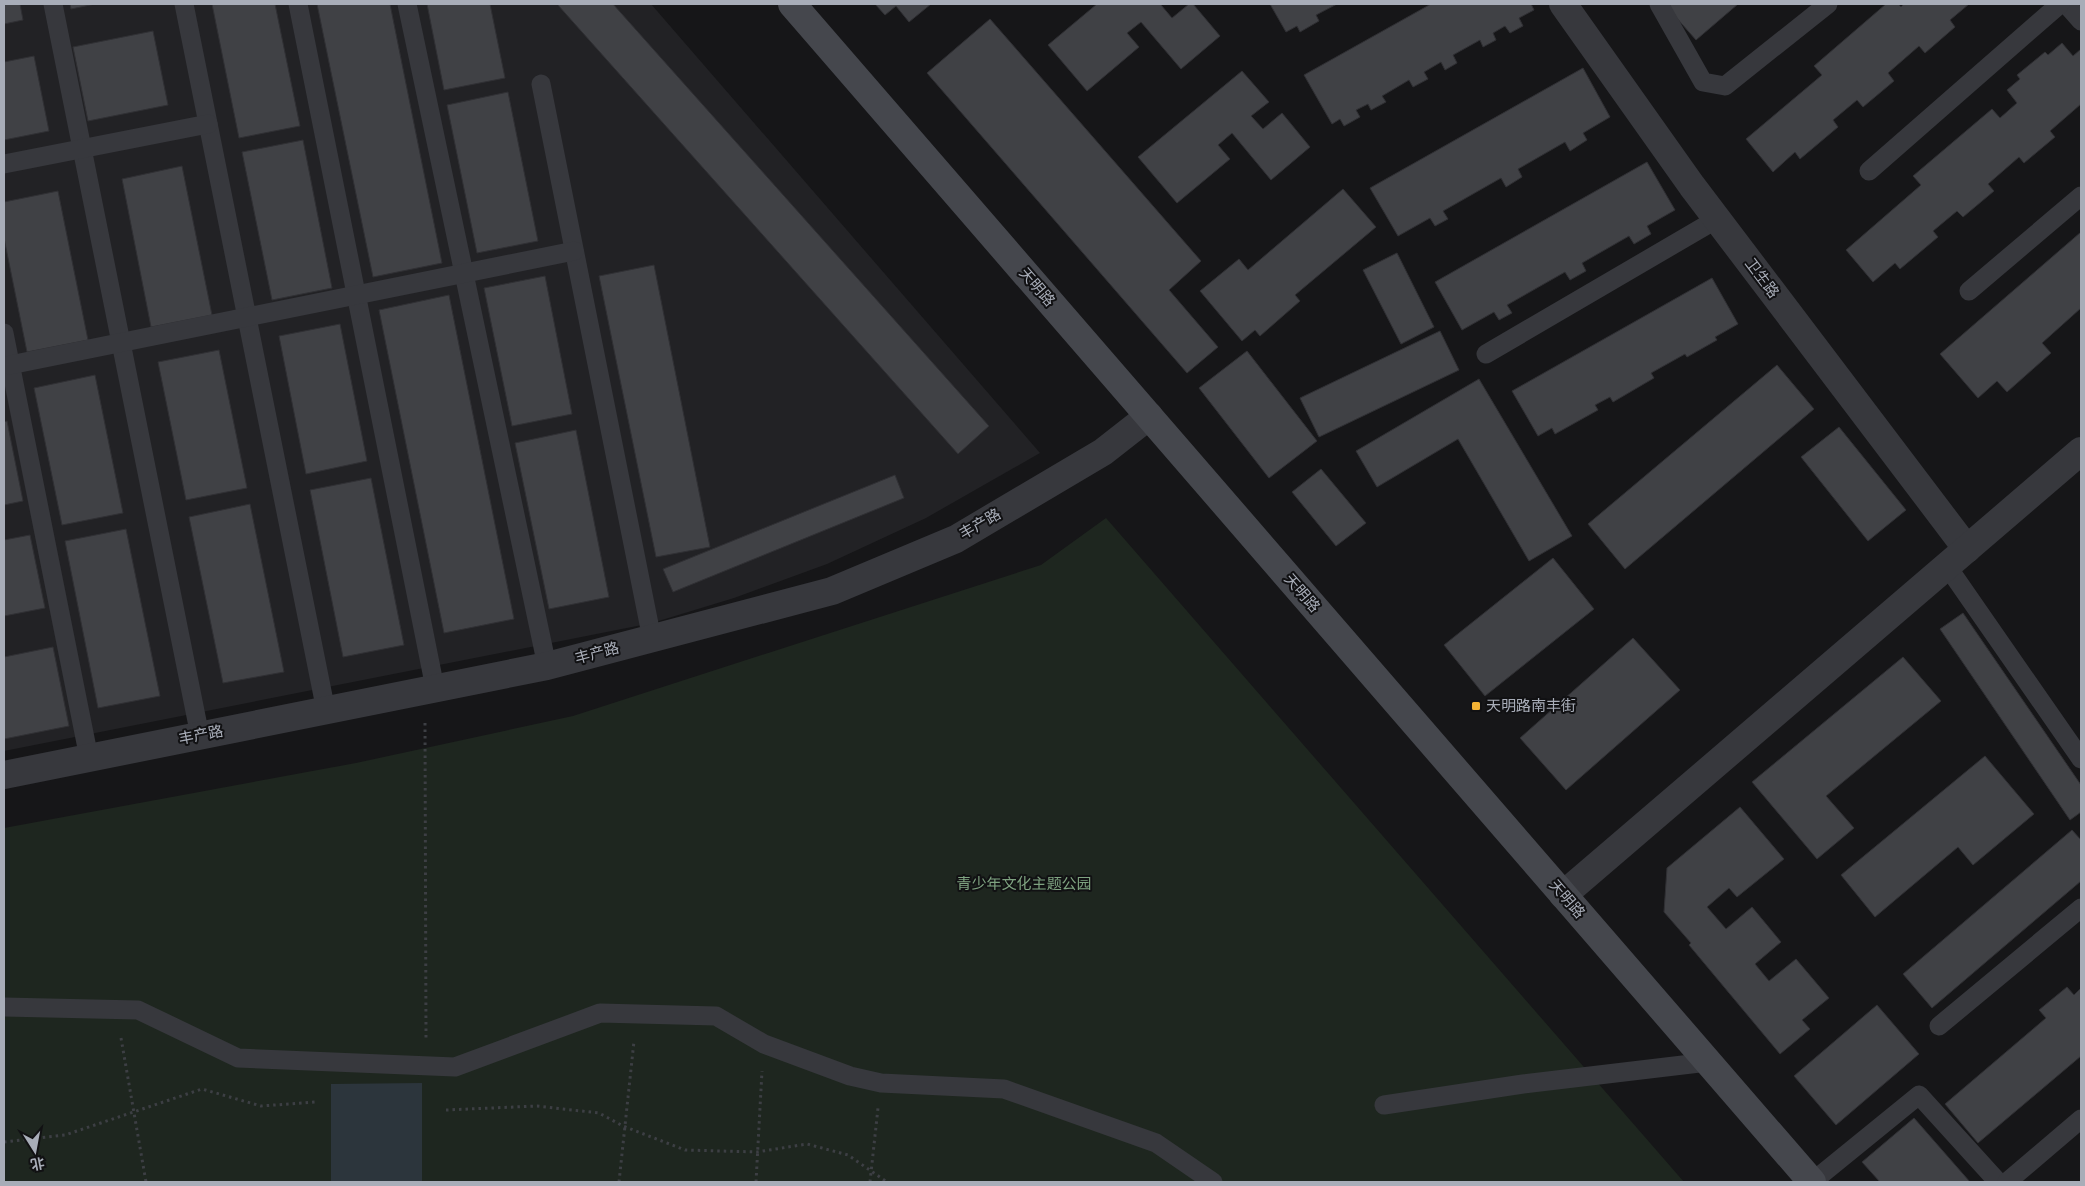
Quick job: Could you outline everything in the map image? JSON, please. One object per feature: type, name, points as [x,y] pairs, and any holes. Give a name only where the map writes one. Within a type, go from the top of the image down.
[{"type":"street","name":"天明路","points":[[792,4],[1812,1182]]},
{"type":"street","name":"卫生路","points":[[1563,4],[1717,219],[1967,549]]},
{"type":"street","name":"丰产路","points":[[4,775],[547,666],[832,591],[956,539],[1103,452],[1149,416]]},
{"type":"street","points":[[1563,895],[2081,451]]},
{"type":"lane","points":[[53,4],[200,736]]},
{"type":"lane","points":[[184,4],[326,711]]},
{"type":"lane","points":[[298,4],[356,295],[430,689]]},
{"type":"lane","points":[[407,4],[547,666]]},
{"type":"lane","points":[[1659,4],[1703,82],[1726,86],[1828,4]]},
{"type":"lane","points":[[1869,171],[2060,4]]},
{"type":"lane","points":[[2066,4],[2081,21]]},
{"type":"lane","points":[[541,84],[652,639]]},
{"type":"lane","points":[[4,164],[208,124]]},
{"type":"lane","points":[[1969,291],[2081,196]]},
{"type":"lane","points":[[1486,354],[1717,219]]},
{"type":"lane","points":[[10,364],[574,252]]},
{"type":"lane","points":[[4,333],[89,758]]},
{"type":"lane","points":[[1947,566],[2081,759]]},
{"type":"lane","points":[[1939,1026],[2081,908]]},
{"type":"lane","points":[[4,1008],[138,1010],[238,1058],[455,1066],[600,1013],[716,1016],[764,1044],[850,1076],[880,1083],[1004,1089],[1156,1143],[1213,1182]]},
{"type":"lane","points":[[1384,1104],[1523,1084],[1708,1062]]},
{"type":"lane","points":[[1812,1182],[1919,1096],[1998,1182]]},
{"type":"lane","points":[[2007,1182],[2081,1119]]},
{"type":"path","points":[[426,1065],[430,689]]},
{"type":"path","points":[[116,1010],[146,1182]]},
{"type":"path","points":[[618,1182],[637,1014]]},
{"type":"path","points":[[756,1182],[764,1044]]},
{"type":"path","points":[[870,1182],[880,1083]]},
{"type":"path","points":[[4,1142],[66,1135],[134,1114],[202,1089],[261,1106],[316,1102]]},
{"type":"path","points":[[446,1110],[537,1106],[598,1113],[623,1126],[685,1150],[757,1152],[807,1144],[848,1155],[887,1182]]},
{"type":"shaded area","points":[[4,4],[651,4],[1040,453],[926,518],[827,564],[734,598],[652,623],[4,751]]},
{"type":"shaded area","points":[[422,1083],[422,1182],[331,1182],[331,1084]]},
{"type":"green space","name":"青少年文化主题公园","points":[[1106,518],[1684,1182],[4,1182],[4,828],[356,763],[573,716],[1041,565]]},
{"type":"building","points":[[4,4],[20,4],[23,20],[4,24]]},
{"type":"building","points":[[70,4],[95,4],[71,9]]},
{"type":"building","points":[[212,4],[275,4],[300,126],[239,138]]},
{"type":"building","points":[[317,4],[390,4],[442,263],[373,277]]},
{"type":"building","points":[[427,4],[490,4],[505,78],[444,90]]},
{"type":"building","points":[[557,4],[613,4],[989,426],[958,454]]},
{"type":"building","points":[[875,4],[931,4],[909,22],[896,6],[885,15]]},
{"type":"building","points":[[1097,4],[1163,4],[1161,5],[1172,18],[1189,4],[1193,4],[1220,36],[1181,69],[1141,22],[1127,33],[1139,47],[1087,91],[1048,45]]},
{"type":"building","points":[[1270,4],[1337,4],[1316,15],[1319,21],[1300,32],[1297,26],[1286,32]]},
{"type":"building","points":[[1431,4],[1531,4],[1534,10],[1519,18],[1523,26],[1510,33],[1505,26],[1493,33],[1496,40],[1483,47],[1480,40],[1453,55],[1457,63],[1445,70],[1441,62],[1424,72],[1428,79],[1413,87],[1409,80],[1382,96],[1386,102],[1371,110],[1368,104],[1356,110],[1360,117],[1344,126],[1340,119],[1332,124],[1304,75]]},
{"type":"building","points":[[1672,4],[1738,4],[1696,40],[1667,7]]},
{"type":"building","points":[[1886,4],[1898,4],[1901,7],[1904,4],[1969,4],[1950,20],[1955,27],[1925,53],[1919,46],[1888,73],[1894,81],[1863,107],[1857,100],[1833,120],[1838,127],[1800,159],[1795,152],[1773,172],[1746,139],[1822,75],[1814,66]]},
{"type":"building","points":[[990,19],[1201,261],[1169,290],[1218,347],[1187,373],[927,73]]},
{"type":"building","points":[[153,31],[168,105],[88,121],[73,47]]},
{"type":"building","points":[[2062,43],[2073,56],[2081,49],[2081,104],[2050,131],[2055,137],[2024,163],[2019,157],[1988,184],[1994,191],[1963,217],[1957,211],[1933,231],[1938,237],[1900,269],[1895,263],[1873,282],[1846,250],[1921,185],[1913,176],[1992,109],[2000,118],[2017,103],[2007,90],[2020,79],[2017,75],[2045,52],[2048,55]]},
{"type":"building","points":[[34,56],[49,131],[4,140],[4,62]]},
{"type":"building","points":[[1583,68],[1610,117],[1583,133],[1587,140],[1570,151],[1565,142],[1518,169],[1522,177],[1506,187],[1501,178],[1443,211],[1448,219],[1435,226],[1430,218],[1398,236],[1370,188]]},
{"type":"building","points":[[1242,71],[1269,102],[1251,116],[1263,129],[1282,113],[1310,147],[1271,180],[1232,133],[1218,145],[1230,159],[1177,203],[1138,157]]},
{"type":"building","points":[[508,92],[538,241],[477,253],[447,105]]},
{"type":"building","points":[[303,140],[332,288],[272,300],[242,152]]},
{"type":"building","points":[[1647,162],[1675,210],[1647,226],[1651,234],[1634,244],[1629,236],[1582,263],[1586,271],[1570,280],[1565,272],[1507,305],[1512,313],[1499,320],[1494,312],[1462,330],[1435,282]]},
{"type":"building","points":[[182,166],[212,315],[151,327],[122,179]]},
{"type":"building","points":[[1343,189],[1376,227],[1295,295],[1300,301],[1260,336],[1255,330],[1242,341],[1200,291],[1239,259],[1248,270]]},
{"type":"building","points":[[58,191],[88,340],[27,352],[4,238],[4,202]]},
{"type":"building","points":[[2081,232],[2081,308],[2042,343],[2051,353],[2007,392],[1997,381],[1978,398],[1940,354]]},
{"type":"building","points":[[1397,253],[1434,327],[1401,344],[1363,270]]},
{"type":"building","points":[[654,265],[710,547],[656,557],[599,276]]},
{"type":"building","points":[[545,276],[572,414],[512,426],[484,288]]},
{"type":"building","points":[[1712,278],[1738,324],[1715,337],[1717,340],[1687,357],[1685,354],[1651,373],[1654,378],[1613,402],[1610,397],[1595,405],[1598,410],[1555,434],[1552,428],[1538,436],[1512,391]]},
{"type":"building","points":[[449,295],[514,619],[444,633],[379,310]]},
{"type":"building","points":[[340,324],[367,461],[306,474],[279,336]]},
{"type":"building","points":[[1440,331],[1459,370],[1319,437],[1300,398]]},
{"type":"building","points":[[219,350],[247,488],[186,500],[158,362]]},
{"type":"building","points":[[1247,351],[1317,441],[1269,478],[1199,388]]},
{"type":"building","points":[[1777,365],[1814,409],[1625,569],[1588,524]]},
{"type":"building","points":[[95,375],[123,513],[62,525],[34,388]]},
{"type":"building","points":[[1479,379],[1572,536],[1529,561],[1458,439],[1377,487],[1356,451]]},
{"type":"building","points":[[7,421],[23,501],[4,505],[4,422]]},
{"type":"building","points":[[1839,427],[1906,510],[1868,541],[1801,457]]},
{"type":"building","points":[[576,430],[609,597],[549,609],[515,443]]},
{"type":"building","points":[[1321,469],[1366,523],[1336,546],[1292,492]]},
{"type":"building","points":[[895,475],[904,498],[673,592],[663,569]]},
{"type":"building","points":[[371,478],[404,645],[343,657],[310,490]]},
{"type":"building","points":[[250,504],[284,672],[223,683],[189,517]]},
{"type":"building","points":[[126,529],[160,696],[98,708],[65,541]]},
{"type":"building","points":[[30,535],[45,608],[4,616],[4,540]]},
{"type":"building","points":[[1553,558],[1594,609],[1485,696],[1444,645]]},
{"type":"building","points":[[1963,613],[2081,785],[2081,812],[2070,820],[1940,629]]},
{"type":"building","points":[[1633,638],[1680,690],[1566,790],[1520,738]]},
{"type":"building","points":[[53,647],[69,726],[4,739],[4,657]]},
{"type":"building","points":[[1903,657],[1941,701],[1826,796],[1854,828],[1817,859],[1752,782]]},
{"type":"building","points":[[1985,756],[2034,814],[1973,865],[1958,847],[1875,917],[1841,875]]},
{"type":"building","points":[[1740,807],[1784,859],[1737,897],[1729,888],[1707,907],[1726,929],[1752,907],[1781,942],[1755,964],[1769,981],[1796,959],[1829,998],[1802,1020],[1810,1029],[1780,1054],[1689,945],[1691,943],[1664,912],[1667,868]]},
{"type":"building","points":[[2072,830],[2081,840],[2081,881],[1932,1008],[1903,974]]},
{"type":"building","points":[[2067,987],[2074,995],[2081,988],[2081,1056],[1978,1143],[1945,1104],[2046,1018],[2039,1010]]},
{"type":"building","points":[[1877,1005],[1919,1054],[1836,1125],[1794,1076]]},
{"type":"building","points":[[1914,1118],[1970,1182],[1880,1182],[1862,1162]]},
{"type":"place","name":"天明路南丰街","points":[[1476,706]]}]
